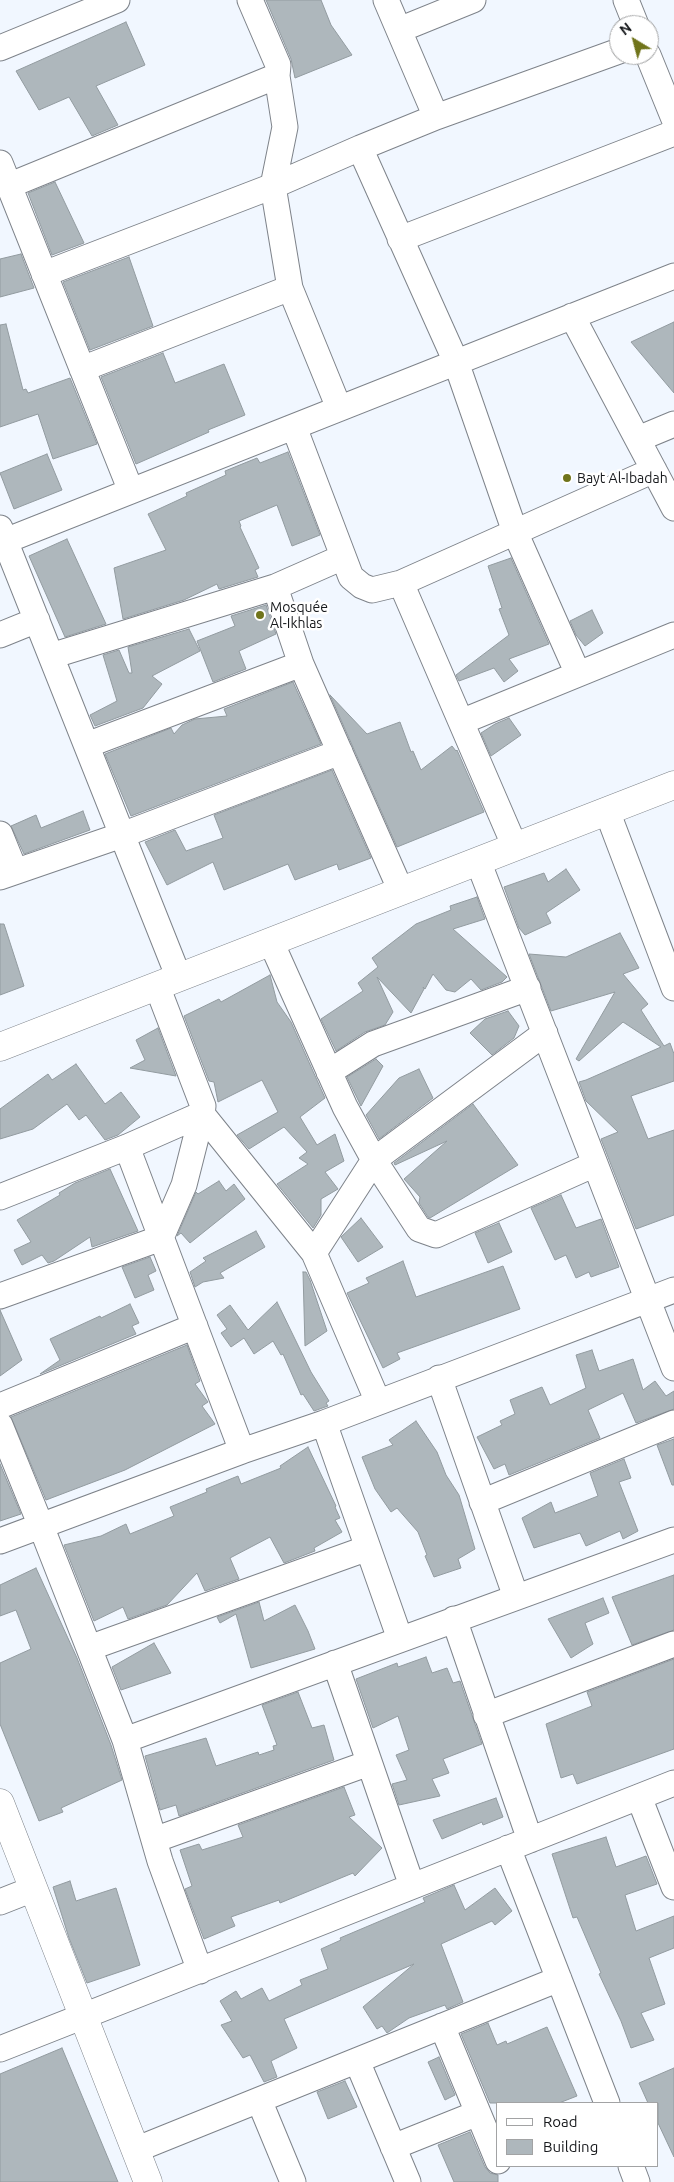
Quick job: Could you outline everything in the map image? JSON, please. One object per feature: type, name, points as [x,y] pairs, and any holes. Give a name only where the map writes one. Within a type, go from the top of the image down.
[{"type":"street","points":[[0,48],[117,0]]},
{"type":"street","points":[[250,0],[278,65],[277,76],[285,127],[273,186],[290,288],[339,408]]},
{"type":"street","points":[[386,0],[436,117]]},
{"type":"street","points":[[399,30],[473,0]]},
{"type":"street","points":[[626,0],[632,15]]},
{"type":"street","points":[[44,274],[273,186],[436,117],[609,55]]},
{"type":"street","points":[[652,65],[674,119]]},
{"type":"street","points":[[131,491],[4,175],[277,76]]},
{"type":"street","points":[[400,239],[674,134]]},
{"type":"street","points":[[360,148],[456,362],[515,532],[578,674]]},
{"type":"street","points":[[0,1296],[160,1238],[184,1185],[203,1106],[168,982],[122,835],[2,534],[131,491],[674,276]]},
{"type":"street","points":[[82,369],[290,288]]},
{"type":"street","points":[[572,316],[674,508]]},
{"type":"street","points":[[638,439],[674,424]]},
{"type":"street","points":[[294,426],[351,577],[362,586],[372,590],[401,583],[654,470]]},
{"type":"street","points":[[51,656],[275,587],[343,557]]},
{"type":"street","points":[[401,583],[516,847]]},
{"type":"street","points":[[275,587],[301,664],[401,891]]},
{"type":"street","points":[[0,635],[37,620]]},
{"type":"street","points":[[461,722],[674,636]]},
{"type":"street","points":[[87,745],[301,664]]},
{"type":"street","points":[[0,834],[7,874],[122,835],[340,752]]},
{"type":"street","points":[[0,1047],[674,785]]},
{"type":"street","points":[[607,811],[666,942],[674,988]]},
{"type":"street","points":[[478,861],[674,1368]]},
{"type":"street","points":[[271,942],[345,1107],[374,1160],[419,1229],[436,1235],[595,1164]]},
{"type":"street","points":[[329,1072],[373,1044],[528,988]]},
{"type":"street","points":[[314,1253],[374,1160],[545,1033]]},
{"type":"street","points":[[0,1197],[127,1147],[202,1114]]},
{"type":"street","points":[[202,1114],[314,1253],[378,1402]]},
{"type":"street","points":[[127,1147],[242,1451]]},
{"type":"street","points":[[0,1541],[242,1451],[324,1423],[674,1290]]},
{"type":"street","points":[[0,1406],[194,1326]]},
{"type":"street","points":[[439,1378],[516,1597]]},
{"type":"street","points":[[324,1423],[400,1639]]},
{"type":"street","points":[[482,1502],[674,1423]]},
{"type":"street","points":[[0,1425],[42,1526],[125,1740],[154,1840],[200,1970]]},
{"type":"street","points":[[125,1740],[674,1540]]},
{"type":"street","points":[[89,1648],[368,1548]]},
{"type":"street","points":[[454,1620],[486,1715],[519,1844],[559,1979],[607,2102]]},
{"type":"street","points":[[486,1715],[674,1644]]},
{"type":"street","points":[[334,1663],[412,1886]]},
{"type":"street","points":[[154,1840],[369,1763]]},
{"type":"street","points":[[0,2049],[674,1783]]},
{"type":"street","points":[[639,1797],[674,1888]]},
{"type":"street","points":[[0,1803],[148,2182]]},
{"type":"street","points":[[0,1902],[33,1889]]},
{"type":"street","points":[[135,2150],[559,1979]]},
{"type":"street","points":[[442,2026],[497,2159]]},
{"type":"street","points":[[357,2061],[408,2182]]},
{"type":"street","points":[[259,2100],[293,2182]]},
{"type":"street","points":[[393,2147],[478,2113]]},
{"type":"street","points":[[500,2167],[506,2182]]},
{"type":"street","points":[[631,2167],[637,2182]]},
{"type":"building","points":[[266,0],[321,0],[331,25],[352,55],[295,78],[291,59]]},
{"type":"building","points":[[126,22],[145,65],[96,86],[118,125],[92,136],[69,97],[39,110],[16,71]]},
{"type":"building","points":[[55,182],[84,243],[52,255],[28,193]]},
{"type":"building","points":[[21,254],[34,288],[0,297],[0,259]]},
{"type":"building","points":[[129,257],[153,326],[90,350],[63,282]]},
{"type":"building","points":[[674,322],[674,393],[631,342]]},
{"type":"building","points":[[6,324],[23,390],[26,389],[28,393],[70,378],[97,444],[53,459],[38,414],[0,427],[0,325]]},
{"type":"building","points":[[163,353],[175,383],[224,364],[245,415],[136,464],[101,377]]},
{"type":"building","points":[[288,452],[320,535],[292,546],[277,505],[239,521],[259,568],[255,570],[258,577],[219,589],[217,584],[184,600],[123,619],[114,568],[166,550],[148,514],[187,496],[186,493],[226,475],[225,471],[257,458],[260,463]]},
{"type":"building","points":[[47,454],[62,490],[14,509],[0,473]]},
{"type":"building","points":[[67,539],[106,624],[65,637],[29,556]]},
{"type":"building","points":[[511,558],[549,644],[509,659],[518,671],[504,682],[494,668],[459,681],[456,675],[509,635],[499,609],[502,608],[488,566]]},
{"type":"building","points":[[266,605],[276,634],[239,651],[246,669],[213,682],[197,641],[235,626],[231,616]]},
{"type":"building","points":[[592,610],[603,633],[585,646],[576,635],[570,621]]},
{"type":"building","points":[[189,629],[200,651],[152,676],[162,684],[143,708],[95,726],[90,715],[117,701],[103,655],[119,650],[129,673],[132,673],[128,647]]},
{"type":"building","points":[[293,682],[321,744],[131,816],[105,754],[171,728],[174,734],[182,725],[195,719],[227,716],[224,709]]},
{"type":"building","points":[[330,695],[367,734],[400,722],[411,752],[413,751],[421,770],[452,746],[457,750],[484,812],[397,847]]},
{"type":"building","points":[[509,718],[521,735],[491,756],[481,733]]},
{"type":"building","points":[[332,770],[371,858],[339,870],[337,864],[295,880],[288,864],[224,890],[213,862],[167,885],[145,842],[175,830],[186,851],[223,838],[214,815]]},
{"type":"building","points":[[83,811],[90,830],[24,854],[11,826],[36,815],[41,828]]},
{"type":"building","points":[[566,869],[580,890],[546,913],[551,923],[525,935],[519,928],[504,887],[544,873],[548,882]]},
{"type":"building","points":[[477,897],[485,919],[453,929],[507,977],[502,982],[481,990],[471,979],[455,992],[446,990],[433,974],[425,989],[423,987],[424,989],[411,1013],[377,977],[393,1012],[385,1025],[365,1032],[336,1051],[321,1019],[363,991],[358,983],[378,967],[372,958],[416,924],[451,910],[450,906]]},
{"type":"building","points":[[0,924],[4,924],[24,986],[0,995]]},
{"type":"building","points":[[620,933],[639,968],[623,974],[648,1004],[641,1010],[664,1046],[670,1043],[674,1054],[674,1081],[631,1096],[648,1139],[674,1130],[674,1215],[636,1229],[601,1139],[618,1132],[586,1101],[579,1082],[661,1047],[623,1022],[579,1061],[576,1059],[615,992],[551,1011],[529,954],[566,957]]},
{"type":"building","points":[[270,975],[277,1002],[291,1022],[325,1098],[300,1117],[317,1145],[335,1134],[344,1161],[325,1172],[338,1189],[321,1199],[321,1215],[313,1228],[277,1184],[308,1164],[299,1158],[307,1152],[284,1127],[249,1149],[237,1135],[278,1112],[262,1080],[218,1102],[214,1082],[209,1081],[184,1016],[219,999],[221,1002]]},
{"type":"building","points":[[508,1011],[519,1026],[514,1038],[492,1055],[470,1033],[485,1019]]},
{"type":"building","points":[[158,1028],[176,1076],[130,1068],[145,1060],[136,1040]]},
{"type":"building","points":[[376,1059],[383,1066],[361,1106],[347,1077]]},
{"type":"building","points":[[76,1064],[105,1104],[121,1092],[140,1117],[118,1135],[105,1140],[86,1115],[79,1120],[67,1104],[33,1129],[0,1139],[0,1109],[48,1074],[52,1080]]},
{"type":"building","points":[[419,1069],[433,1098],[379,1139],[366,1115],[399,1078]]},
{"type":"building","points":[[473,1104],[518,1165],[430,1218],[419,1203],[420,1197],[404,1179],[447,1141],[395,1165],[394,1163]]},
{"type":"building","points":[[110,1169],[138,1231],[92,1247],[90,1237],[54,1261],[48,1263],[42,1255],[22,1265],[14,1250],[31,1242],[17,1220],[60,1195],[59,1193],[75,1183]]},
{"type":"building","points":[[219,1181],[226,1191],[234,1184],[245,1199],[190,1243],[181,1233],[177,1236],[196,1192],[198,1194]]},
{"type":"building","points":[[561,1195],[576,1228],[601,1219],[619,1267],[591,1277],[589,1272],[576,1278],[566,1255],[555,1260],[531,1208]]},
{"type":"building","points":[[361,1218],[383,1247],[358,1262],[341,1237]]},
{"type":"building","points":[[499,1223],[512,1252],[488,1263],[475,1233]]},
{"type":"building","points":[[256,1231],[265,1247],[220,1273],[224,1278],[203,1282],[195,1287],[190,1272],[206,1261],[203,1258]]},
{"type":"building","points":[[150,1257],[156,1271],[148,1275],[154,1290],[135,1298],[122,1267]]},
{"type":"building","points":[[403,1261],[416,1297],[503,1266],[520,1309],[397,1353],[400,1359],[383,1368],[347,1293],[369,1283],[366,1278]]},
{"type":"building","points":[[303,1272],[306,1272],[310,1280],[327,1331],[305,1346]]},
{"type":"building","points":[[277,1302],[311,1372],[329,1401],[326,1403],[328,1406],[314,1411],[303,1394],[301,1395],[283,1354],[281,1355],[273,1341],[254,1354],[244,1338],[231,1347],[221,1333],[227,1329],[217,1315],[230,1305],[248,1330]]},
{"type":"building","points":[[130,1304],[139,1323],[132,1326],[136,1334],[40,1374],[60,1360],[50,1339]]},
{"type":"building","points":[[0,1310],[22,1360],[0,1376]]},
{"type":"building","points":[[187,1345],[200,1381],[195,1384],[208,1402],[202,1406],[215,1424],[125,1470],[46,1500],[11,1417]]},
{"type":"building","points":[[592,1350],[599,1371],[633,1359],[643,1390],[655,1381],[666,1396],[674,1391],[674,1409],[636,1423],[623,1393],[588,1410],[600,1438],[509,1475],[505,1464],[494,1469],[477,1437],[502,1425],[500,1421],[515,1414],[510,1400],[542,1387],[550,1405],[586,1388],[576,1355]]},
{"type":"building","points":[[416,1421],[437,1452],[446,1475],[459,1495],[475,1549],[458,1559],[461,1568],[434,1577],[418,1532],[397,1508],[391,1512],[375,1489],[362,1457],[393,1445],[389,1440]]},
{"type":"building","points":[[674,1439],[674,1485],[672,1485],[657,1445]]},
{"type":"building","points":[[308,1447],[336,1506],[340,1518],[335,1520],[342,1532],[314,1548],[315,1551],[284,1563],[270,1537],[230,1558],[239,1579],[205,1591],[197,1573],[167,1605],[128,1619],[123,1607],[94,1621],[64,1545],[101,1536],[126,1524],[130,1534],[174,1516],[170,1507],[207,1492],[206,1489],[238,1476],[241,1484],[281,1468],[280,1466]]},
{"type":"building","points":[[624,1459],[631,1478],[619,1482],[638,1531],[623,1539],[620,1531],[586,1546],[580,1533],[534,1548],[522,1518],[551,1502],[555,1513],[598,1496],[590,1473]]},
{"type":"building","points":[[0,1464],[21,1514],[0,1521]]},
{"type":"building","points":[[36,1568],[77,1658],[111,1745],[122,1780],[61,1808],[63,1812],[39,1821],[0,1724],[0,1663],[31,1649],[16,1610],[0,1616],[0,1585]]},
{"type":"building","points":[[674,1575],[674,1630],[632,1645],[612,1597]]},
{"type":"building","points":[[603,1598],[609,1613],[585,1623],[593,1644],[571,1658],[548,1619]]},
{"type":"building","points":[[259,1602],[264,1621],[295,1605],[315,1649],[251,1668],[236,1614],[220,1623],[217,1617]]},
{"type":"building","points":[[154,1643],[171,1673],[121,1690],[112,1667]]},
{"type":"building","points":[[426,1657],[432,1673],[447,1668],[453,1683],[460,1681],[482,1744],[443,1759],[449,1773],[432,1779],[440,1796],[399,1805],[392,1784],[407,1780],[396,1755],[409,1750],[398,1716],[373,1728],[356,1679],[397,1663],[398,1667]]},
{"type":"building","points":[[674,1659],[674,1749],[577,1784],[573,1774],[561,1778],[546,1724],[592,1706],[587,1692]]},
{"type":"building","points":[[298,1692],[312,1728],[324,1725],[334,1760],[179,1816],[176,1805],[160,1810],[145,1756],[206,1738],[216,1766],[258,1752],[259,1755],[274,1750],[273,1746],[277,1745],[262,1705]]},
{"type":"building","points":[[344,1787],[355,1815],[349,1817],[382,1848],[355,1876],[353,1873],[280,1903],[279,1900],[231,1917],[235,1926],[204,1939],[185,1889],[192,1886],[180,1850],[199,1844],[202,1850],[243,1837],[238,1825]]},
{"type":"building","points":[[496,1798],[503,1817],[483,1825],[482,1822],[442,1839],[433,1820]]},
{"type":"building","points":[[606,1837],[616,1867],[646,1856],[657,1884],[625,1895],[636,1931],[674,1916],[674,1948],[649,1958],[665,2004],[641,2013],[654,2040],[631,2048],[577,1917],[573,1918],[552,1854]]},
{"type":"building","points":[[70,1881],[76,1901],[116,1888],[140,1965],[87,1983],[69,1938],[53,1887]]},
{"type":"building","points":[[454,1885],[465,1910],[495,1888],[512,1911],[495,1925],[492,1921],[441,1944],[463,2002],[447,2009],[445,2005],[409,2018],[387,2033],[382,2026],[377,2029],[363,2007],[414,1964],[284,2019],[297,2048],[271,2061],[277,2077],[264,2082],[250,2055],[243,2058],[221,2025],[232,2021],[220,2001],[236,1991],[241,1999],[262,1988],[269,2001],[302,1985],[300,1980],[328,1969],[321,1949],[341,1940],[340,1938],[425,1902],[423,1898]]},
{"type":"building","points":[[488,2023],[497,2045],[506,2041],[507,2044],[547,2027],[577,2096],[562,2102],[490,2103],[461,2034]]},
{"type":"building","points":[[62,2048],[118,2182],[0,2182],[0,2074]]},
{"type":"building","points":[[439,2057],[455,2095],[445,2100],[428,2062]]},
{"type":"building","points":[[674,2068],[674,2157],[659,2125],[659,2102],[648,2102],[639,2083]]},
{"type":"building","points":[[345,2081],[357,2107],[328,2119],[317,2092]]},
{"type":"building","points":[[470,2132],[485,2167],[490,2173],[498,2175],[498,2182],[454,2182],[438,2145]]},
{"type":"place","name":"Bayt Al-Ibadah","points":[[567,478]]},
{"type":"place","name":"Mosquée Al-Ikhlas","points":[[260,615]]}]
